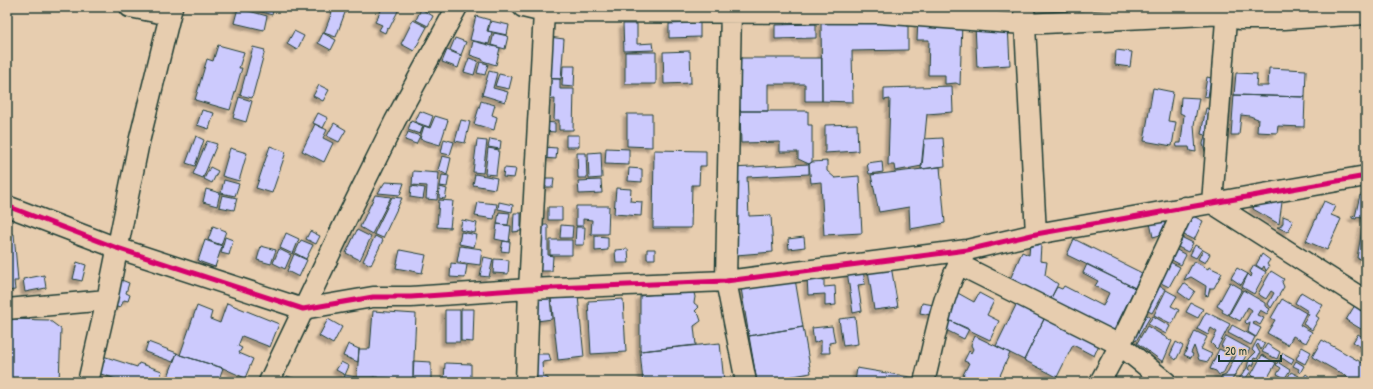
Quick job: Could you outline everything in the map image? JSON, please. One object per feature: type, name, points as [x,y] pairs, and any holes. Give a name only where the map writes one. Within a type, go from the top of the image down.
[{"type":"street","points":[[88,382],[107,300],[140,142],[171,11],[130,7]]},
{"type":"street","points":[[269,382],[303,309],[395,122],[457,7]]},
{"type":"street","points":[[522,7],[544,12],[731,9],[1024,16],[1227,11],[1238,19],[1284,19],[1366,14]]},
{"type":"street","points":[[731,9],[726,281],[746,382]]},
{"type":"street","points":[[1212,203],[1227,11]]},
{"type":"street","points":[[526,382],[529,289],[544,12]]},
{"type":"street","points":[[1024,16],[1036,234]]},
{"type":"street","points":[[7,206],[117,248],[303,309],[373,297],[411,297],[529,289],[726,281],[963,257],[1036,234],[1185,206],[1212,203],[1366,176]]},
{"type":"street","points":[[1212,203],[1366,301]]},
{"type":"street","points":[[1100,382],[1120,345],[1185,206]]},
{"type":"street","points":[[963,257],[1120,345],[1166,382]]},
{"type":"street","points":[[924,382],[939,318],[963,257]]},
{"type":"street","points":[[7,309],[107,300]]},
{"type":"building","points":[[261,7],[274,7],[272,15],[259,11]]},
{"type":"building","points":[[334,7],[346,10],[336,37],[324,33]]},
{"type":"building","points":[[383,7],[400,7],[389,29],[387,28],[385,33],[379,30],[382,25],[375,22]]},
{"type":"building","points":[[238,8],[267,16],[264,30],[234,23]]},
{"type":"building","points":[[421,9],[433,16],[428,26],[416,20]]},
{"type":"building","points":[[476,16],[490,20],[487,31],[492,32],[489,44],[470,40]]},
{"type":"building","points":[[413,20],[427,27],[414,51],[401,44]]},
{"type":"building","points":[[918,20],[962,22],[960,85],[956,83],[945,84],[945,75],[928,75],[929,40],[917,40]]},
{"type":"building","points":[[491,21],[509,25],[507,35],[488,31]]},
{"type":"building","points":[[908,21],[908,50],[852,51],[853,102],[822,101],[821,22]]},
{"type":"building","points":[[700,23],[700,37],[669,38],[669,24]]},
{"type":"building","points":[[623,24],[637,24],[637,44],[653,43],[654,50],[624,51]]},
{"type":"building","points":[[816,24],[816,38],[775,39],[775,25]]},
{"type":"building","points":[[1008,24],[1010,65],[977,67],[975,25]]},
{"type":"building","points":[[294,31],[304,36],[297,50],[287,44]]},
{"type":"building","points":[[323,33],[336,40],[331,50],[318,43]]},
{"type":"building","points":[[494,33],[508,36],[505,49],[491,45]]},
{"type":"building","points":[[549,37],[564,39],[561,79],[546,78]]},
{"type":"building","points":[[455,38],[466,42],[461,55],[450,50]]},
{"type":"building","points":[[473,41],[500,48],[496,65],[470,55]]},
{"type":"building","points":[[218,45],[244,52],[239,68],[242,68],[230,110],[195,100],[207,59],[213,61]]},
{"type":"building","points":[[253,47],[265,50],[252,98],[240,95]]},
{"type":"building","points":[[447,50],[462,56],[458,68],[442,62]]},
{"type":"building","points":[[1116,50],[1132,52],[1130,67],[1115,65]]},
{"type":"building","points":[[690,51],[691,83],[664,84],[663,52]]},
{"type":"building","points":[[625,52],[656,52],[656,84],[625,84]]},
{"type":"building","points":[[469,58],[478,61],[474,75],[464,72]]},
{"type":"building","points":[[738,58],[822,58],[822,101],[805,101],[805,84],[768,84],[768,111],[740,111]]},
{"type":"building","points":[[480,62],[488,64],[485,75],[477,73]]},
{"type":"building","points":[[563,66],[575,66],[574,87],[562,86]]},
{"type":"building","points":[[1269,68],[1306,70],[1305,97],[1234,95],[1236,73],[1257,74],[1256,86],[1268,86]]},
{"type":"building","points":[[489,71],[497,73],[493,88],[508,92],[505,102],[482,95]]},
{"type":"building","points":[[499,74],[512,77],[509,89],[495,86]]},
{"type":"building","points":[[1207,77],[1211,78],[1208,97],[1204,96]]},
{"type":"building","points":[[546,79],[560,79],[560,89],[574,89],[573,130],[559,130],[559,120],[554,120],[555,99],[545,100]]},
{"type":"building","points":[[319,85],[329,90],[323,101],[313,96]]},
{"type":"building","points":[[952,86],[953,112],[927,114],[922,166],[895,171],[894,165],[888,165],[890,99],[884,100],[884,88]]},
{"type":"building","points":[[1153,88],[1173,92],[1168,121],[1176,122],[1172,146],[1144,141]]},
{"type":"building","points":[[1234,95],[1305,97],[1304,127],[1278,126],[1277,133],[1257,132],[1258,119],[1241,115],[1239,135],[1231,135]]},
{"type":"building","points":[[239,97],[252,101],[246,122],[233,118]]},
{"type":"building","points":[[1181,97],[1199,98],[1194,125],[1196,152],[1190,151],[1189,147],[1177,147],[1176,143],[1181,143],[1184,115],[1180,113]]},
{"type":"building","points":[[481,101],[495,105],[492,115],[497,117],[494,130],[474,124]]},
{"type":"building","points":[[1206,108],[1211,109],[1206,139],[1209,141],[1206,155],[1203,144],[1205,135],[1201,134]]},
{"type":"building","points":[[202,110],[214,113],[209,129],[197,125]]},
{"type":"building","points":[[420,111],[433,116],[429,127],[415,122]]},
{"type":"building","points":[[740,111],[808,111],[808,125],[812,125],[812,162],[809,164],[798,159],[798,152],[780,152],[780,142],[741,143]]},
{"type":"building","points":[[318,113],[328,118],[323,128],[313,123]]},
{"type":"building","points":[[627,114],[652,114],[652,147],[627,146]]},
{"type":"building","points":[[435,116],[448,120],[440,145],[420,139],[424,126],[430,128]]},
{"type":"building","points":[[461,120],[470,122],[465,143],[455,141]]},
{"type":"building","points":[[411,121],[423,126],[420,134],[408,130]]},
{"type":"building","points":[[545,122],[555,123],[555,132],[544,131]]},
{"type":"building","points":[[334,123],[346,130],[339,142],[327,136]]},
{"type":"building","points":[[315,124],[327,130],[323,138],[333,143],[324,162],[302,151]]},
{"type":"building","points":[[857,124],[858,151],[825,153],[825,125]]},
{"type":"building","points":[[408,132],[420,136],[416,144],[405,140]]},
{"type":"building","points":[[566,135],[579,135],[579,147],[566,147]]},
{"type":"building","points":[[196,136],[204,140],[195,166],[186,163]]},
{"type":"building","points":[[943,138],[945,166],[921,169],[924,139]]},
{"type":"building","points":[[444,139],[454,142],[450,155],[441,153]]},
{"type":"building","points":[[490,139],[501,141],[500,149],[488,147]]},
{"type":"building","points":[[477,140],[487,141],[483,173],[473,172]]},
{"type":"building","points":[[207,141],[217,144],[203,178],[193,174]]},
{"type":"building","points":[[270,146],[286,152],[272,193],[256,188]]},
{"type":"building","points":[[543,147],[557,148],[556,159],[543,158]]},
{"type":"building","points":[[230,148],[247,153],[239,181],[222,176]]},
{"type":"building","points":[[488,148],[499,150],[496,175],[485,174]]},
{"type":"building","points":[[606,148],[629,149],[629,165],[605,164]]},
{"type":"building","points":[[654,150],[706,151],[706,166],[700,166],[699,185],[692,185],[691,228],[653,228]]},
{"type":"building","points":[[601,152],[602,178],[589,179],[588,153]]},
{"type":"building","points":[[577,153],[586,153],[587,178],[578,178]]},
{"type":"building","points":[[442,156],[451,158],[447,175],[438,170]]},
{"type":"building","points":[[827,161],[827,171],[835,178],[859,176],[862,233],[824,235],[821,182],[811,183],[809,164],[812,162]]},
{"type":"building","points":[[882,161],[883,172],[869,174],[867,163]]},
{"type":"building","points":[[809,164],[809,174],[747,177],[749,216],[771,215],[773,252],[736,255],[732,168]]},
{"type":"building","points":[[210,167],[218,171],[212,183],[204,179]]},
{"type":"building","points":[[940,167],[945,223],[910,229],[909,207],[879,212],[871,175]]},
{"type":"building","points":[[504,168],[516,169],[514,178],[503,177]]},
{"type":"building","points":[[629,168],[642,169],[642,182],[628,181]]},
{"type":"building","points":[[413,171],[439,173],[437,200],[426,199],[427,186],[412,185]]},
{"type":"building","points":[[475,174],[497,178],[495,189],[473,185]]},
{"type":"building","points":[[442,175],[449,176],[447,187],[440,186]]},
{"type":"building","points":[[543,178],[554,178],[553,187],[543,187]]},
{"type":"building","points":[[224,180],[239,184],[235,196],[221,193]]},
{"type":"building","points":[[601,180],[602,193],[579,194],[578,181]]},
{"type":"building","points":[[385,182],[404,183],[400,195],[378,193]]},
{"type":"building","points":[[411,186],[425,188],[423,199],[410,197]]},
{"type":"building","points":[[440,187],[447,189],[445,199],[439,198]]},
{"type":"building","points":[[616,188],[631,189],[630,201],[642,202],[641,216],[614,214]]},
{"type":"building","points":[[206,189],[220,193],[217,206],[203,202]]},
{"type":"building","points":[[1364,193],[1366,194],[1366,219],[1357,217],[1356,219],[1352,218],[1352,216],[1355,217],[1360,195],[1364,196]]},
{"type":"building","points":[[222,195],[237,198],[234,210],[219,207]]},
{"type":"building","points":[[375,195],[391,197],[372,234],[360,227]]},
{"type":"building","points":[[1283,195],[1279,224],[1253,209],[1255,201]]},
{"type":"building","points":[[392,197],[402,198],[383,238],[374,234]]},
{"type":"building","points":[[439,200],[453,201],[450,228],[437,227]]},
{"type":"building","points":[[1324,201],[1335,206],[1331,215],[1341,219],[1327,250],[1306,241]]},
{"type":"building","points":[[478,202],[497,204],[494,219],[475,216]]},
{"type":"building","points":[[499,202],[513,205],[512,212],[498,209]]},
{"type":"building","points":[[576,206],[609,206],[608,234],[591,234],[592,220],[583,219],[583,226],[576,226]]},
{"type":"building","points":[[548,207],[562,207],[562,220],[548,220]]},
{"type":"building","points":[[499,212],[510,213],[508,225],[497,224]]},
{"type":"building","points":[[514,213],[521,213],[521,231],[513,232]]},
{"type":"building","points":[[1189,214],[1203,221],[1194,240],[1180,233]]},
{"type":"building","points":[[1283,216],[1293,220],[1288,232],[1277,227],[1280,227],[1283,223]]},
{"type":"building","points":[[1167,219],[1160,235],[1153,237],[1150,223]]},
{"type":"building","points":[[462,220],[477,223],[475,233],[460,230]]},
{"type":"building","points":[[497,224],[511,226],[509,242],[495,239]]},
{"type":"building","points":[[1363,224],[1366,224],[1366,260],[1357,258]]},
{"type":"building","points":[[541,225],[548,225],[548,255],[553,256],[552,271],[540,271]]},
{"type":"building","points":[[561,225],[573,226],[572,238],[560,238]]},
{"type":"building","points":[[213,226],[226,231],[221,245],[208,240]]},
{"type":"building","points":[[576,227],[585,227],[584,245],[575,245]]},
{"type":"building","points":[[357,230],[371,237],[360,260],[346,253]]},
{"type":"building","points":[[310,231],[320,236],[316,244],[306,239]]},
{"type":"building","points":[[461,232],[477,235],[474,247],[459,244]]},
{"type":"building","points":[[286,233],[299,239],[293,254],[280,248]]},
{"type":"building","points":[[7,234],[14,234],[18,281],[14,281],[15,290],[7,291]]},
{"type":"building","points":[[375,236],[383,240],[371,265],[363,261]]},
{"type":"building","points":[[595,236],[608,237],[608,250],[595,251]]},
{"type":"building","points":[[1179,236],[1193,243],[1188,252],[1174,245]]},
{"type":"building","points":[[225,237],[233,240],[229,255],[221,253]]},
{"type":"building","points":[[804,237],[805,247],[789,249],[788,239]]},
{"type":"building","points":[[1074,239],[1142,273],[1135,288],[1067,255]]},
{"type":"building","points":[[205,240],[222,246],[215,267],[198,261]]},
{"type":"building","points":[[301,240],[313,245],[306,259],[295,253]]},
{"type":"building","points":[[550,240],[572,240],[572,255],[550,255]]},
{"type":"building","points":[[503,241],[510,242],[509,252],[501,251]]},
{"type":"building","points":[[1030,244],[1041,245],[1040,261],[1047,262],[1045,275],[1058,284],[1050,300],[1008,284],[1022,252],[1029,255]]},
{"type":"building","points":[[1195,245],[1202,249],[1196,258],[1190,255]]},
{"type":"building","points":[[261,246],[276,250],[271,264],[257,260]]},
{"type":"building","points":[[460,246],[482,249],[480,265],[457,262]]},
{"type":"building","points":[[1173,248],[1186,255],[1181,265],[1168,258]]},
{"type":"building","points":[[279,249],[291,255],[285,269],[273,263]]},
{"type":"building","points":[[628,249],[629,263],[616,263],[615,250]]},
{"type":"building","points":[[647,249],[655,249],[655,259],[647,259]]},
{"type":"building","points":[[400,250],[426,255],[422,273],[396,268]]},
{"type":"building","points":[[1203,250],[1210,254],[1205,263],[1198,259]]},
{"type":"building","points":[[294,254],[307,260],[299,277],[287,271]]},
{"type":"building","points":[[1262,254],[1270,260],[1267,264],[1269,267],[1266,271],[1264,266],[1262,269],[1256,265]]},
{"type":"building","points":[[484,257],[493,259],[489,277],[480,276]]},
{"type":"building","points":[[494,259],[509,260],[508,274],[493,273]]},
{"type":"building","points":[[1168,261],[1180,267],[1169,287],[1157,281]]},
{"type":"building","points":[[1194,261],[1208,269],[1209,267],[1222,273],[1214,288],[1210,288],[1208,296],[1205,295],[1206,286],[1191,277],[1184,280]]},
{"type":"building","points":[[77,262],[86,265],[82,281],[73,279]]},
{"type":"building","points":[[451,263],[467,265],[465,278],[450,277]]},
{"type":"building","points":[[1087,264],[1135,288],[1113,332],[1050,300],[1057,287],[1062,289],[1064,286],[1103,306],[1109,293],[1095,286],[1098,281],[1083,273]]},
{"type":"building","points":[[1254,265],[1266,272],[1254,294],[1242,287],[1248,274],[1251,277],[1252,274],[1250,272]]},
{"type":"building","points":[[891,266],[898,307],[874,310],[868,270]]},
{"type":"building","points":[[1237,268],[1248,274],[1241,285],[1231,278]]},
{"type":"building","points":[[863,269],[865,284],[858,285],[862,311],[853,313],[847,271]]},
{"type":"building","points":[[1271,271],[1284,279],[1282,282],[1284,287],[1271,308],[1268,304],[1274,293],[1271,291],[1266,299],[1258,294]]},
{"type":"building","points":[[44,275],[46,288],[25,292],[23,279]]},
{"type":"building","points":[[824,276],[824,287],[835,286],[836,305],[825,306],[825,294],[808,295],[807,277]]},
{"type":"building","points":[[119,279],[129,283],[126,293],[130,295],[128,301],[124,300],[120,308],[111,305]]},
{"type":"building","points":[[795,279],[803,327],[749,336],[741,288]]},
{"type":"building","points":[[1230,282],[1242,289],[1228,315],[1222,312],[1223,310],[1217,306]]},
{"type":"building","points":[[1184,283],[1195,291],[1189,300],[1178,292]]},
{"type":"building","points":[[1157,285],[1165,289],[1152,313],[1144,309]]},
{"type":"building","points":[[689,290],[694,293],[694,303],[699,307],[695,311],[699,315],[701,321],[694,326],[696,345],[640,351],[640,296]]},
{"type":"building","points":[[1166,290],[1177,296],[1171,306],[1179,310],[1172,324],[1154,315]]},
{"type":"building","points":[[1243,290],[1265,303],[1265,306],[1270,309],[1267,314],[1260,310],[1257,315],[1264,318],[1260,325],[1254,321],[1253,324],[1261,328],[1256,337],[1248,332],[1250,322],[1247,324],[1245,322],[1252,310],[1248,307],[1240,321],[1229,315]]},
{"type":"building","points":[[956,292],[974,302],[979,293],[994,301],[987,315],[999,321],[990,340],[944,318]]},
{"type":"building","points":[[1301,292],[1323,305],[1316,316],[1319,318],[1312,330],[1303,324],[1309,314],[1307,313],[1308,311],[1295,303]]},
{"type":"building","points":[[578,296],[584,357],[558,360],[551,298]]},
{"type":"building","points":[[550,298],[552,319],[537,321],[535,300]]},
{"type":"building","points":[[623,299],[626,352],[591,354],[588,301]]},
{"type":"building","points":[[1019,299],[1047,313],[1024,360],[996,346]]},
{"type":"building","points":[[1282,299],[1306,313],[1300,325],[1312,332],[1306,343],[1293,336],[1288,345],[1267,333],[1275,320],[1271,318]]},
{"type":"building","points":[[227,303],[279,324],[270,347],[242,336],[238,346],[242,348],[239,353],[253,359],[245,378],[223,368],[180,355],[197,306],[212,312],[210,319],[220,323]]},
{"type":"building","points":[[922,303],[934,305],[931,315],[920,313]]},
{"type":"building","points":[[1191,303],[1203,309],[1198,318],[1186,312]]},
{"type":"building","points":[[1355,305],[1366,311],[1366,332],[1346,320]]},
{"type":"building","points":[[461,309],[474,309],[473,342],[461,341]]},
{"type":"building","points":[[445,310],[460,310],[460,342],[445,342]]},
{"type":"building","points":[[373,311],[416,314],[413,380],[357,377],[359,349],[370,349]]},
{"type":"building","points":[[1142,312],[1150,317],[1136,341],[1128,336]]},
{"type":"building","points":[[1206,312],[1230,324],[1217,349],[1211,343],[1217,332],[1211,328],[1208,335],[1197,329]]},
{"type":"building","points":[[1047,313],[1101,340],[1094,356],[1073,345],[1057,377],[1024,360]]},
{"type":"building","points":[[1153,316],[1170,326],[1166,334],[1148,324]]},
{"type":"building","points":[[855,317],[858,344],[843,346],[839,319]]},
{"type":"building","points":[[944,318],[969,329],[964,339],[940,327]]},
{"type":"building","points":[[7,319],[49,320],[61,329],[59,382],[7,382]]},
{"type":"building","points":[[328,319],[342,327],[333,344],[319,336]]},
{"type":"building","points":[[1232,325],[1255,337],[1251,345],[1228,333]]},
{"type":"building","points":[[832,326],[835,342],[829,343],[830,353],[821,353],[821,340],[814,343],[812,328]]},
{"type":"building","points":[[1147,326],[1172,341],[1163,362],[1137,343]]},
{"type":"building","points":[[803,327],[811,373],[757,382],[749,336]]},
{"type":"building","points":[[1195,331],[1207,337],[1201,349],[1212,354],[1208,362],[1199,360],[1194,346],[1191,353],[1193,354],[1191,358],[1184,355]]},
{"type":"building","points":[[1358,334],[1366,339],[1366,350],[1353,342]]},
{"type":"building","points":[[975,336],[1010,353],[998,380],[1001,382],[978,382],[963,375],[969,363],[964,361],[969,351],[971,353],[973,349],[971,345]]},
{"type":"building","points":[[1226,336],[1250,349],[1232,380],[1233,382],[1218,382],[1221,377],[1226,375],[1236,355],[1221,346]]},
{"type":"building","points":[[1257,340],[1265,343],[1261,350],[1258,344],[1256,346],[1260,353],[1257,359],[1254,358],[1253,360],[1255,362],[1253,366],[1250,365],[1248,369],[1251,371],[1243,382],[1239,382],[1239,379],[1247,368],[1249,359],[1255,353],[1252,350]]},
{"type":"building","points":[[1322,340],[1366,365],[1366,374],[1364,377],[1366,378],[1366,382],[1356,382],[1312,357]]},
{"type":"building","points":[[148,342],[177,353],[173,362],[145,352]]},
{"type":"building","points":[[1176,342],[1183,346],[1176,360],[1170,355]]},
{"type":"building","points":[[720,343],[724,382],[643,382],[640,351]]},
{"type":"building","points":[[348,344],[359,349],[358,362],[343,356]]},
{"type":"building","points":[[1267,344],[1280,352],[1277,359],[1262,352]]},
{"type":"building","points":[[1302,347],[1311,352],[1305,364],[1296,359]]},
{"type":"building","points":[[1219,349],[1232,355],[1223,374],[1219,375],[1216,371],[1210,369]]},
{"type":"building","points":[[177,353],[223,368],[218,382],[166,382]]},
{"type":"building","points":[[1283,353],[1294,359],[1291,364],[1282,358],[1279,363],[1290,370],[1285,378],[1277,374],[1281,368],[1276,365]]},
{"type":"building","points":[[532,354],[549,354],[551,361],[542,362],[543,377],[548,378],[548,382],[532,382]]},
{"type":"building","points":[[1262,355],[1276,363],[1267,379],[1273,382],[1263,382],[1251,375]]},
{"type":"building","points":[[103,356],[137,367],[139,363],[162,371],[159,382],[125,382],[98,373]]},
{"type":"building","points":[[413,361],[431,362],[431,382],[413,382]]},
{"type":"building","points":[[1296,361],[1304,366],[1300,373],[1298,371],[1299,369],[1293,366]]},
{"type":"building","points":[[341,362],[349,366],[345,375],[336,370]]},
{"type":"building","points":[[445,363],[471,364],[471,382],[444,382]]},
{"type":"building","points":[[857,368],[916,378],[915,382],[855,382]]},
{"type":"building","points":[[1291,372],[1299,376],[1295,382],[1285,382]]},
{"type":"building","points":[[1306,374],[1311,378],[1311,382],[1301,381]]},
{"type":"building","points":[[345,375],[357,377],[355,382],[343,382]]},
{"type":"building","points":[[287,376],[305,382],[285,382]]},
{"type":"building","points":[[373,377],[413,380],[413,382],[373,382]]},
{"type":"building","points":[[783,378],[784,382],[762,382]]},
{"type":"cycle path","points":[[7,206],[117,248],[303,309],[373,297],[411,297],[529,289],[726,281],[967,250],[1036,234],[1366,176]]}]
